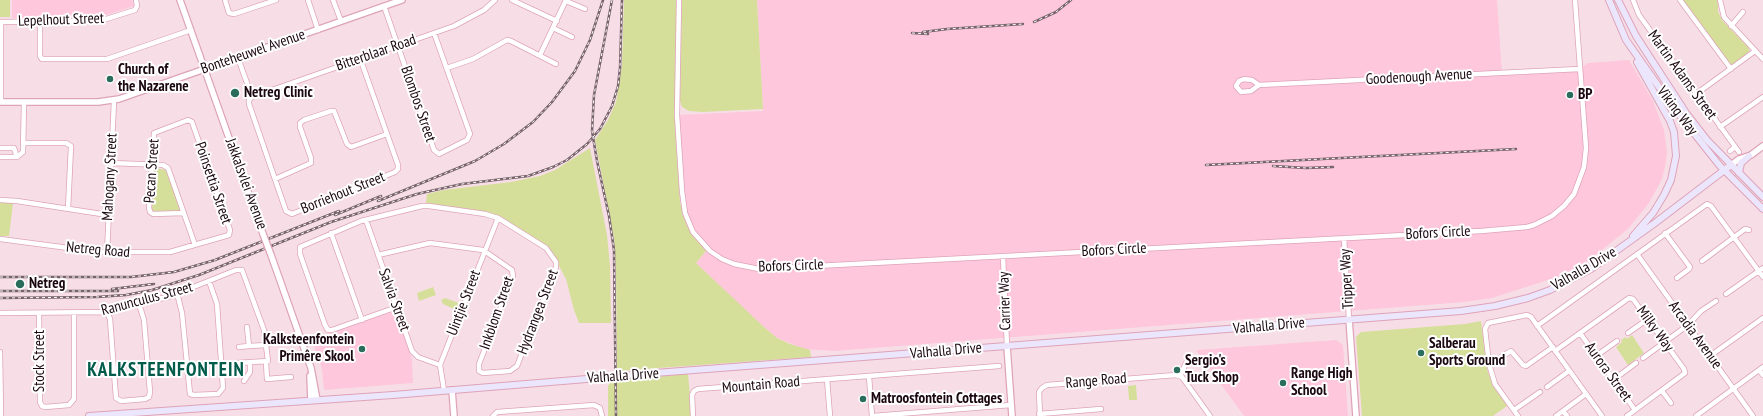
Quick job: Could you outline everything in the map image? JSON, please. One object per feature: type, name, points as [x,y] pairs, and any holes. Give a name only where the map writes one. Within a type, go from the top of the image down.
[{"type":"main road","name":"Viking Way","points":[[1609,0],[1626,40],[1680,118],[1725,170],[1763,209]]},
{"type":"main road","name":"Viking Way","points":[[1618,0],[1632,29],[1669,88],[1707,140],[1763,197]]},
{"type":"main road","points":[[1618,250],[1653,213],[1671,180],[1676,156],[1674,132],[1668,114],[1643,73],[1626,40]]},
{"type":"main road","points":[[1739,173],[1741,163],[1749,156]]},
{"type":"main road","name":"Valhalla Drive","points":[[89,416],[452,390],[1461,311],[1506,303],[1534,296],[1591,269],[1731,165]]},
{"type":"main road","name":"Valhalla Drive","points":[[112,416],[119,414]]},
{"type":"street","name":"Lepelhout Street","points":[[1,22],[102,21],[135,10],[138,6],[136,0]]},
{"type":"street","name":"Jakkalsvlei Avenue","points":[[180,0],[310,368],[314,400]]},
{"type":"street","points":[[225,0],[229,12],[234,14],[276,0]]},
{"type":"street","points":[[308,0],[318,30]]},
{"type":"street","points":[[333,0],[341,22]]},
{"type":"street","name":"Bonteheuwel Avenue","points":[[1,102],[114,101],[402,0]]},
{"type":"street","name":"Bitterblaar Road","points":[[252,97],[466,21],[484,10],[495,0]]},
{"type":"street","points":[[512,0],[556,21]]},
{"type":"street","points":[[540,55],[566,0],[585,9]]},
{"type":"street","name":"Bofors Circle","points":[[679,0],[677,115],[683,206],[693,232],[708,249],[718,257],[734,264],[759,268],[1344,238],[1527,227],[1552,216],[1564,206],[1574,194],[1584,168],[1586,148],[1575,0]]},
{"type":"street","name":"Martin Adams Street","points":[[1633,0],[1640,16],[1738,152]]},
{"type":"street","points":[[1680,0],[1731,69]]},
{"type":"street","points":[[1720,0],[1722,14],[1731,26],[1763,59]]},
{"type":"street","name":"Blombos Street","points":[[384,6],[434,150],[440,154],[467,140],[470,134],[434,33]]},
{"type":"street","points":[[1731,26],[1743,12]]},
{"type":"street","points":[[1,22],[1,102]]},
{"type":"street","points":[[40,22],[40,56],[42,59],[107,59],[191,30]]},
{"type":"street","points":[[553,28],[572,37]]},
{"type":"street","points":[[447,68],[473,59],[507,40],[556,64]]},
{"type":"street","points":[[1696,94],[1755,51]]},
{"type":"street","name":"Borriehout Street","points":[[238,58],[252,97],[249,100],[249,104],[286,211],[289,213],[293,213],[396,172],[398,165],[360,58]]},
{"type":"street","name":"Goodenough Avenue","points":[[1259,85],[1579,69]]},
{"type":"street","points":[[1720,127],[1763,97]]},
{"type":"street","name":"Mahogany Street","points":[[106,253],[114,101]]},
{"type":"street","points":[[0,157],[17,157],[22,153],[24,143],[24,102]]},
{"type":"street","points":[[275,179],[311,163],[311,158],[300,127],[300,122],[304,120],[334,111],[347,144],[351,148],[387,134]]},
{"type":"street","name":"Pecan Street","points":[[184,213],[153,214],[150,212],[154,133],[190,120]]},
{"type":"street","name":"Poinsettia Street","points":[[190,120],[230,234],[195,245]]},
{"type":"street","points":[[24,143],[66,144],[71,146],[68,209]]},
{"type":"street","points":[[1731,165],[1739,159],[1749,156],[1763,146]]},
{"type":"street","points":[[1730,151],[1735,147]]},
{"type":"street","points":[[0,148],[14,148],[17,157]]},
{"type":"street","points":[[111,163],[152,164],[163,165],[168,168],[195,245]]},
{"type":"street","points":[[0,200],[17,201],[108,215]]},
{"type":"street","points":[[1537,326],[1704,205],[1708,204],[1761,270],[1763,277]]},
{"type":"street","name":"Hydrangea Street","points":[[362,320],[332,330],[327,329],[300,254],[300,247],[331,233],[366,220],[426,206],[485,214],[498,218],[546,248],[556,264],[518,366],[510,371],[483,373]]},
{"type":"street","name":"Uintjie Street","points":[[440,366],[498,218]]},
{"type":"street","name":"Salvia Street","points":[[366,220],[415,354],[418,357],[440,366]]},
{"type":"street","points":[[1702,261],[1745,229],[1749,230]]},
{"type":"street","points":[[331,233],[362,320],[397,307]]},
{"type":"street","points":[[1665,233],[1690,268],[1677,278]]},
{"type":"street","name":"Tripper Way","points":[[1344,238],[1349,319]]},
{"type":"street","name":"Netreg Road","points":[[0,239],[106,253],[170,252],[195,245]]},
{"type":"street","name":"Inkblom Street","points":[[378,255],[426,243],[485,252],[510,268],[513,274],[479,364],[479,371],[483,373]]},
{"type":"street","name":"Arcadia Avenue","points":[[1636,254],[1753,416]]},
{"type":"street","name":"Carrier Way","points":[[1003,256],[1007,346]]},
{"type":"street","name":"Ranunculus Street","points":[[0,313],[107,312],[177,294],[236,270],[242,270],[264,330],[267,346]]},
{"type":"street","points":[[1726,294],[1761,270]]},
{"type":"street","points":[[177,294],[182,313],[190,394],[212,394],[221,392],[223,388],[217,304],[209,281]]},
{"type":"street","name":"Milky Way","points":[[1489,364],[1510,351],[1514,352],[1523,365],[1526,366],[1580,333],[1630,298],[1633,299],[1684,369],[1685,373],[1627,416]]},
{"type":"street","points":[[1643,358],[1688,325],[1701,311],[1716,301]]},
{"type":"street","points":[[107,312],[110,319],[116,398],[121,401],[149,398],[150,392],[144,320],[139,304]]},
{"type":"street","name":"Stock Street","points":[[39,313],[40,402],[42,406],[45,407],[69,405],[74,400],[74,313]]},
{"type":"street","points":[[1518,416],[1496,386],[1489,364],[1485,329],[1487,324],[1527,315],[1530,316],[1602,416]]},
{"type":"street","points":[[1710,356],[1763,318]]},
{"type":"street","points":[[1349,319],[1356,416]]},
{"type":"street","points":[[1628,333],[1648,319]]},
{"type":"street","points":[[248,327],[249,346]]},
{"type":"street","name":"Aurora Street","points":[[1580,333],[1635,410]]},
{"type":"street","points":[[1596,356],[1617,341]]},
{"type":"street","points":[[239,347],[267,346],[267,379],[290,377]]},
{"type":"street","points":[[1007,346],[1012,416]]},
{"type":"street","points":[[0,352],[1,416]]},
{"type":"street","points":[[992,361],[993,366]]},
{"type":"street","points":[[1187,361],[1180,376],[1210,416]]},
{"type":"street","points":[[221,364],[266,362]]},
{"type":"street","points":[[244,381],[250,372],[250,363]]},
{"type":"street","points":[[1613,380],[1636,363]]},
{"type":"street","points":[[440,366],[444,390]]},
{"type":"street","name":"Mountain Road","points":[[693,416],[692,395],[694,391],[698,389],[999,366]]},
{"type":"street","points":[[1696,416],[1761,369],[1763,375]]},
{"type":"street","points":[[1547,387],[1570,371]]},
{"type":"street","points":[[869,376],[873,416],[1011,405]]},
{"type":"street","name":"Range Road","points":[[1040,415],[1039,392],[1047,385],[1180,376]]},
{"type":"street","points":[[828,379],[830,416]]},
{"type":"street","points":[[452,390],[454,416]]},
{"type":"street","points":[[1662,391],[1671,403]]},
{"type":"street","points":[[1514,410],[1540,392]]},
{"type":"street","points":[[1556,416],[1586,394]]},
{"type":"street","points":[[493,416],[497,412],[594,405],[600,408],[602,416]]},
{"type":"street","points":[[1040,415],[1101,409]]},
{"type":"street","points":[[1563,411],[1567,416]]},
{"type":"shaded area","points":[[12,0],[132,0],[134,6],[100,17],[12,18]]},
{"type":"shaded area","points":[[757,0],[1497,0],[1502,73],[1579,69],[1588,63],[1629,60],[1653,101],[1664,130],[1667,152],[1665,167],[1662,179],[1649,203],[1628,229],[1598,253],[1579,266],[1557,277],[1492,298],[1464,302],[834,351],[804,349],[777,338],[745,311],[696,263],[708,249],[700,242],[687,219],[677,115],[763,111]]},
{"type":"shaded area","name":"Kalksteenfontein Primêre Skool","points":[[392,312],[396,313],[412,359],[413,383],[324,390],[322,369],[313,343],[328,334]]},
{"type":"shaded area","name":"Range High School","points":[[1336,340],[1343,345],[1348,416],[1244,416],[1196,350]]},
{"type":"green space","points":[[0,0],[10,0],[10,17],[0,17]]},
{"type":"green space","points":[[624,0],[677,0],[675,123],[680,202],[687,226],[706,251],[696,263],[777,338],[810,350],[811,357],[617,371],[616,270],[614,238],[595,140],[608,120],[616,102],[622,65]]},
{"type":"green space","points":[[682,0],[757,0],[763,109],[702,112],[689,111],[682,107],[680,101]]},
{"type":"green space","points":[[1682,0],[1718,0],[1718,11],[1722,20],[1749,48],[1749,53],[1734,64],[1729,64]]},
{"type":"green space","points":[[590,148],[607,235],[610,266],[611,323],[579,323],[566,279],[550,249],[502,217],[487,213],[426,203],[427,194],[444,190],[511,182],[540,176],[555,170]]},
{"type":"green space","points":[[156,168],[166,170],[180,210],[154,211],[152,209],[154,170]]},
{"type":"green space","points":[[0,203],[13,203],[9,236],[0,236]]},
{"type":"green space","points":[[433,287],[436,295],[419,301],[417,293]]},
{"type":"green space","points":[[445,298],[459,303],[459,309],[456,310],[443,304],[441,300]]},
{"type":"green space","name":"Salberau Sports Ground","points":[[1481,321],[1487,369],[1493,386],[1507,406],[1493,416],[1362,416],[1356,337],[1361,332],[1465,324]]},
{"type":"green space","points":[[1632,335],[1644,353],[1628,365],[1616,347],[1622,342],[1621,340],[1626,337],[1627,339]]},
{"type":"green space","points":[[688,374],[692,416],[608,416],[608,386],[611,381]]},
{"type":"green space","points":[[1136,385],[1137,400],[1129,400],[1128,386]]},
{"type":"railway","points":[[378,201],[475,161],[504,144],[533,122],[552,102],[575,71],[590,40],[603,0]]},
{"type":"railway","points":[[612,0],[594,95],[592,131],[609,216],[614,250],[616,416]]},
{"type":"railway","points":[[0,298],[97,297],[126,295],[152,290],[199,275],[331,222],[417,194],[462,184],[528,176],[553,167],[567,160],[587,144],[600,129],[612,106],[618,86],[620,68],[622,0]]},
{"type":"railway","points":[[1034,22],[1056,12],[1071,0]]},
{"type":"railway","points":[[923,32],[1023,24]]},
{"type":"railway","points":[[912,33],[928,34]]},
{"type":"railway","points":[[1206,165],[1516,149]]},
{"type":"railway","points":[[1273,166],[1306,168],[1333,167]]},
{"type":"railway","points":[[335,215],[381,196]]},
{"type":"railway","points":[[0,277],[131,277],[174,272],[215,260],[339,211]]},
{"type":"railway","points":[[112,289],[154,284]]},
{"type":"railway","points":[[0,291],[118,291]]},
{"type":"place","name":"Church of the Nazarene","points":[[110,79]]},
{"type":"place","name":"Netreg Clinic","points":[[235,93]]},
{"type":"place","name":"BP","points":[[1570,95]]},
{"type":"place","name":"Netreg","points":[[20,284]]},
{"type":"place","name":"Kalksteenfontein Primêre Skool","points":[[362,349]]},
{"type":"place","name":"Salberau Sports Ground","points":[[1421,353]]},
{"type":"place","name":"Sergio's Tuck Shop","points":[[1177,370]]},
{"type":"place","name":"Range High School","points":[[1283,383]]},
{"type":"place","name":"Matroosfontein Cottages","points":[[863,399]]},
{"type":"district","name":"KALKSTEENFONTEIN","points":[[166,371]]}]
